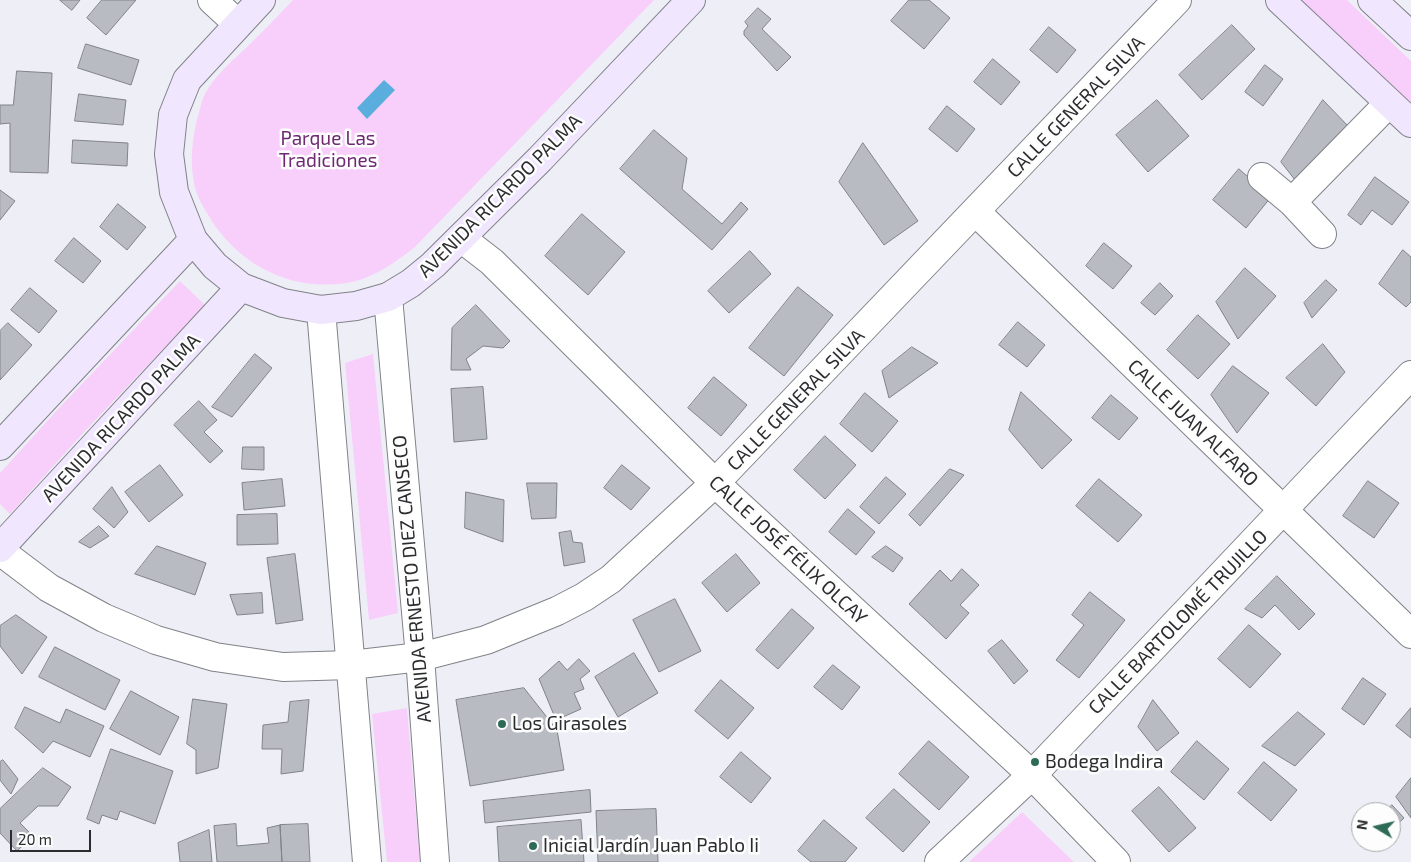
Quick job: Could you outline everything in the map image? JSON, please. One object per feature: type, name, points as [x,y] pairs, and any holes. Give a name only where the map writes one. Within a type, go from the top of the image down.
[{"type":"main road","name":"AVENIDA RICARDO PALMA","points":[[261,0],[187,80],[173,115],[169,154],[174,192],[193,240],[215,266],[241,287],[284,303],[321,310],[356,306],[388,297],[418,277],[540,159],[690,0]]},
{"type":"main road","points":[[1280,0],[1411,123]]},
{"type":"main road","points":[[1372,0],[1411,36]]},
{"type":"main road","points":[[0,446],[193,240]]},
{"type":"main road","name":"AVENIDA RICARDO PALMA","points":[[0,550],[241,287]]},
{"type":"street","points":[[212,0],[238,24]]},
{"type":"street","name":"CALLE GENERAL SILVA","points":[[0,550],[57,592],[104,618],[156,640],[215,657],[283,667],[350,665],[420,657],[486,640],[557,611],[584,597],[611,579],[715,483],[1178,0]]},
{"type":"street","points":[[1292,202],[1389,102]]},
{"type":"street","points":[[1262,177],[1292,202],[1322,234]]},
{"type":"street","name":"CALLE JUAN ALFARO","points":[[976,212],[1411,634]]},
{"type":"street","name":"CALLE JOSÉ FÉLIX OLCAY","points":[[460,238],[492,262],[715,483],[1032,775],[1116,862]]},
{"type":"street","name":"AVENIDA ERNESTO DIEZ CANSECO","points":[[388,297],[420,657],[435,862]]},
{"type":"street","points":[[321,310],[367,862]]},
{"type":"street","name":"CALLE BARTOLOMÉ TRUJILLO","points":[[939,862],[1032,775],[1411,375]]},
{"type":"green space","name":"Parque Las Tradiciones","points":[[293,0],[654,0],[415,247],[379,272],[359,280],[349,283],[318,284],[299,282],[281,277],[248,260],[234,248],[221,234],[205,210],[196,192],[193,175],[192,151],[194,135],[205,94],[224,68]]},
{"type":"green space","points":[[1294,0],[1347,0],[1411,61],[1411,112]]},
{"type":"green space","points":[[180,281],[205,305],[86,430],[10,514],[0,504],[0,473]]},
{"type":"green space","points":[[373,354],[398,613],[369,620],[345,363]]},
{"type":"green space","points":[[407,708],[420,862],[387,862],[372,714]]},
{"type":"green space","points":[[1022,812],[1074,862],[969,862]]},
{"type":"water","points":[[384,80],[395,90],[367,119],[357,108]]},
{"type":"building","points":[[60,0],[80,0],[72,10]]},
{"type":"building","points":[[102,0],[136,0],[106,35],[87,18]]},
{"type":"building","points":[[909,0],[929,0],[950,18],[924,49],[891,21]]},
{"type":"building","points":[[758,8],[771,19],[762,29],[791,57],[777,71],[744,35],[744,31],[748,26],[745,22]]},
{"type":"building","points":[[1232,25],[1255,49],[1202,100],[1179,75]]},
{"type":"building","points":[[1049,27],[1076,50],[1057,73],[1030,50]]},
{"type":"building","points":[[86,44],[139,60],[131,85],[78,68]]},
{"type":"building","points":[[993,59],[1020,82],[1001,105],[974,82]]},
{"type":"building","points":[[1265,65],[1283,79],[1263,106],[1245,92]]},
{"type":"building","points":[[17,71],[52,73],[48,173],[10,172],[10,123],[0,124],[0,105],[13,105]]},
{"type":"building","points":[[79,94],[126,100],[123,125],[75,121]]},
{"type":"building","points":[[1157,100],[1189,136],[1148,172],[1116,135]]},
{"type":"building","points":[[1323,100],[1348,126],[1299,185],[1281,162]]},
{"type":"building","points":[[947,106],[975,129],[957,152],[929,129]]},
{"type":"building","points":[[654,130],[687,158],[682,189],[722,224],[741,202],[748,209],[712,250],[620,169]]},
{"type":"building","points":[[73,140],[128,143],[127,166],[72,163]]},
{"type":"building","points":[[863,143],[918,221],[884,245],[839,182]]},
{"type":"building","points":[[1239,169],[1271,197],[1246,228],[1213,200]]},
{"type":"building","points":[[1375,177],[1409,202],[1392,225],[1372,210],[1361,225],[1348,215]]},
{"type":"building","points":[[0,190],[15,201],[0,220]]},
{"type":"building","points":[[118,204],[146,227],[127,250],[100,227]]},
{"type":"building","points":[[582,214],[625,252],[588,295],[545,256]]},
{"type":"building","points":[[74,238],[101,261],[83,283],[55,261]]},
{"type":"building","points":[[1104,243],[1132,266],[1113,289],[1086,266]]},
{"type":"building","points":[[1403,250],[1411,257],[1411,302],[1406,307],[1379,284]]},
{"type":"building","points":[[750,251],[771,274],[729,313],[708,291]]},
{"type":"building","points":[[1245,268],[1276,296],[1238,339],[1216,302]]},
{"type":"building","points":[[1326,280],[1337,290],[1312,318],[1304,303]]},
{"type":"building","points":[[1160,283],[1173,296],[1155,315],[1141,303]]},
{"type":"building","points":[[798,287],[833,315],[784,376],[749,348]]},
{"type":"building","points":[[30,288],[57,311],[39,333],[11,310]]},
{"type":"building","points":[[476,305],[510,341],[503,348],[483,346],[466,359],[471,370],[451,370],[452,328]]},
{"type":"building","points":[[1198,315],[1230,344],[1198,379],[1167,350]]},
{"type":"building","points":[[1018,322],[1045,345],[1027,367],[999,345]]},
{"type":"building","points":[[8,323],[32,345],[0,380],[0,331]]},
{"type":"building","points":[[1323,344],[1345,372],[1316,406],[1286,378]]},
{"type":"building","points":[[912,347],[938,363],[889,398],[882,371]]},
{"type":"building","points":[[255,354],[272,368],[232,417],[212,407]]},
{"type":"building","points":[[1233,366],[1269,393],[1237,433],[1211,395]]},
{"type":"building","points":[[714,377],[747,405],[721,436],[688,408]]},
{"type":"building","points":[[483,387],[487,439],[454,442],[451,389]]},
{"type":"building","points":[[1021,392],[1072,440],[1042,469],[1009,430]]},
{"type":"building","points":[[865,393],[898,421],[872,452],[840,424]]},
{"type":"building","points":[[1111,395],[1138,418],[1119,440],[1092,418]]},
{"type":"building","points":[[199,401],[217,420],[204,432],[223,451],[210,463],[174,425]]},
{"type":"building","points":[[825,436],[856,465],[825,499],[794,470]]},
{"type":"building","points":[[243,447],[264,447],[264,470],[242,469]]},
{"type":"building","points":[[160,465],[183,495],[149,522],[125,492]]},
{"type":"building","points":[[622,465],[650,488],[631,510],[604,488]]},
{"type":"building","points":[[950,469],[964,475],[920,526],[909,515]]},
{"type":"building","points":[[886,477],[906,494],[879,524],[860,507]]},
{"type":"building","points":[[282,479],[285,506],[244,510],[242,483]]},
{"type":"building","points":[[1099,479],[1142,515],[1118,542],[1076,506]]},
{"type":"building","points":[[1368,481],[1399,503],[1374,538],[1343,516]]},
{"type":"building","points":[[527,483],[557,483],[556,518],[532,519]]},
{"type":"building","points":[[112,487],[128,512],[114,528],[93,509]]},
{"type":"building","points":[[466,492],[504,500],[503,542],[465,528]]},
{"type":"building","points":[[848,509],[875,532],[856,555],[829,532]]},
{"type":"building","points":[[277,514],[278,544],[237,545],[237,515]]},
{"type":"building","points":[[99,526],[109,536],[90,548],[79,542]]},
{"type":"building","points":[[571,531],[573,542],[582,543],[585,562],[564,566],[559,533]]},
{"type":"building","points":[[157,546],[206,563],[195,595],[135,574]]},
{"type":"building","points":[[886,546],[903,558],[893,572],[872,557]]},
{"type":"building","points":[[295,554],[303,620],[276,624],[267,558]]},
{"type":"building","points":[[736,554],[760,583],[727,612],[702,583]]},
{"type":"building","points":[[962,569],[979,585],[960,605],[969,613],[946,639],[909,604],[940,570],[951,581]]},
{"type":"building","points":[[1277,576],[1315,614],[1299,630],[1275,605],[1262,618],[1245,609]]},
{"type":"building","points":[[1090,592],[1125,620],[1079,678],[1056,660],[1084,625],[1072,615]]},
{"type":"building","points":[[262,593],[263,613],[237,615],[230,595]]},
{"type":"building","points":[[675,599],[701,651],[659,672],[633,620]]},
{"type":"building","points":[[792,609],[814,628],[778,669],[756,650]]},
{"type":"building","points":[[16,615],[47,637],[22,674],[0,646],[0,626]]},
{"type":"building","points":[[1249,625],[1281,654],[1250,688],[1218,659]]},
{"type":"building","points":[[1002,640],[1028,671],[1014,684],[988,651]]},
{"type":"building","points":[[55,647],[120,680],[105,710],[39,677]]},
{"type":"building","points":[[634,653],[658,693],[618,717],[595,677]]},
{"type":"building","points":[[579,659],[590,671],[580,679],[584,689],[574,693],[581,709],[556,720],[539,679],[559,661],[567,670]]},
{"type":"building","points":[[833,665],[860,687],[842,710],[814,687]]},
{"type":"building","points":[[1363,678],[1386,694],[1364,725],[1342,709]]},
{"type":"building","points":[[721,680],[754,708],[728,739],[695,711]]},
{"type":"building","points":[[524,688],[557,730],[564,770],[470,786],[456,700]]},
{"type":"building","points":[[131,691],[179,717],[160,755],[110,729]]},
{"type":"building","points":[[193,699],[227,704],[218,768],[196,774],[196,750],[187,744]]},
{"type":"building","points":[[309,700],[303,771],[281,774],[282,749],[262,749],[263,725],[288,722],[290,702]]},
{"type":"building","points":[[1153,700],[1179,733],[1157,751],[1138,727]]},
{"type":"building","points":[[25,707],[60,723],[66,709],[104,726],[90,757],[53,741],[43,753],[15,728]]},
{"type":"building","points":[[1411,708],[1411,738],[1396,726]]},
{"type":"building","points":[[1298,712],[1325,734],[1295,766],[1262,746]]},
{"type":"building","points":[[929,741],[969,777],[939,810],[899,774]]},
{"type":"building","points":[[1197,741],[1229,769],[1204,800],[1171,772]]},
{"type":"building","points":[[111,749],[173,771],[155,824],[120,811],[117,820],[102,815],[99,824],[87,819]]},
{"type":"building","points":[[741,752],[771,778],[751,803],[720,777]]},
{"type":"building","points":[[3,760],[18,779],[11,794],[0,780],[0,762]]},
{"type":"building","points":[[1264,762],[1297,790],[1271,821],[1238,793]]},
{"type":"building","points":[[43,768],[71,787],[58,806],[38,806],[20,823],[33,836],[17,851],[0,833],[0,809]]},
{"type":"building","points":[[1411,778],[1411,818],[1401,802],[1396,797]]},
{"type":"building","points":[[1159,787],[1196,828],[1169,852],[1132,811]]},
{"type":"building","points":[[894,789],[930,822],[903,852],[866,818]]},
{"type":"building","points":[[590,790],[591,812],[485,823],[483,801]]},
{"type":"building","points":[[656,809],[658,862],[598,862],[596,811]]},
{"type":"building","points":[[581,820],[584,862],[499,862],[497,827]]},
{"type":"building","points":[[824,820],[857,848],[845,862],[811,862],[798,851]]},
{"type":"building","points":[[236,824],[237,846],[269,843],[267,828],[280,825],[282,862],[217,862],[214,826]]},
{"type":"building","points":[[308,824],[310,862],[282,862],[280,825]]},
{"type":"building","points":[[209,830],[212,862],[180,862],[178,843]]},
{"type":"place","name":"Los Girasoles","points":[[502,724]]},
{"type":"place","name":"Bodega Indira","points":[[1035,762]]},
{"type":"place","name":"Inicial Jardín Juan Pablo Ii","points":[[533,846]]}]
